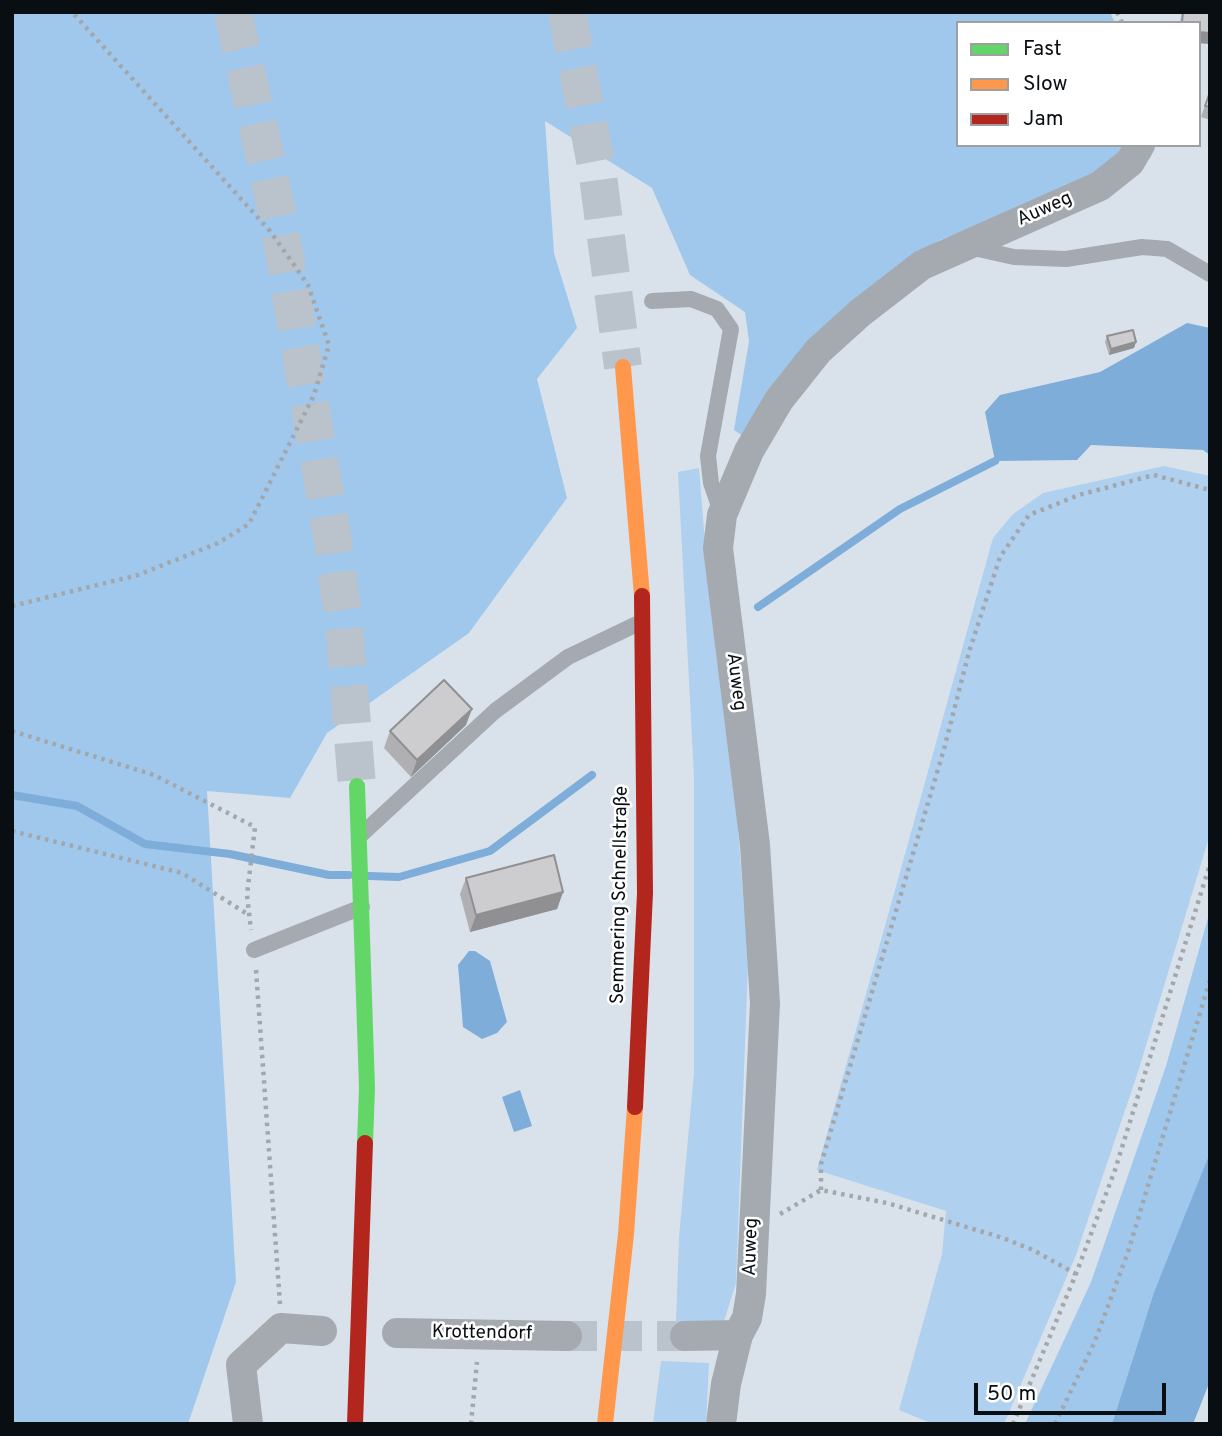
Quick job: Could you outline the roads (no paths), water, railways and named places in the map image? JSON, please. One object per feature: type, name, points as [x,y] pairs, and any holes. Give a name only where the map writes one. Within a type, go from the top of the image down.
[{"type":"highway","name":"Semmering Schnellstraße","points":[[605,1424],[626,1234],[638,1072],[645,893],[643,621],[636,504],[623,367]]},
{"type":"highway","points":[[355,1424],[367,1088],[357,786]]},
{"type":"street","name":"Auweg","points":[[722,1424],[726,1384],[738,1335],[747,1318],[751,1294],[765,1003],[755,845],[718,548],[722,514],[749,451],[773,410],[818,351],[860,313],[922,265],[1100,186],[1130,162],[1139,147]]},
{"type":"street","points":[[248,1424],[241,1365],[281,1328],[322,1331]]},
{"type":"street","name":"Krottendorf","points":[[397,1333],[567,1336]]},
{"type":"street","points":[[685,1336],[738,1335]]},
{"type":"lane","points":[[964,246],[1014,257],[1066,259],[1142,247],[1167,249],[1210,274]]},
{"type":"lane","points":[[653,301],[691,299],[717,309],[731,329],[708,456],[711,483],[722,514]]},
{"type":"lane","points":[[360,835],[495,711],[568,657],[643,621]]},
{"type":"lane","points":[[254,950],[362,907]]},
{"type":"waterway","points":[[758,607],[900,509],[995,461]]},
{"type":"waterway","points":[[369,876],[399,877],[490,851],[592,775]]},
{"type":"waterway","points":[[12,795],[77,806],[145,844],[230,854],[329,875],[349,875]]},
{"type":"tunnel","points":[[233,12],[278,217],[332,536],[344,626],[357,786]]},
{"type":"tunnel","points":[[567,12],[598,176],[623,367]]},
{"type":"tunnel","points":[[567,1336],[685,1336]]}]
